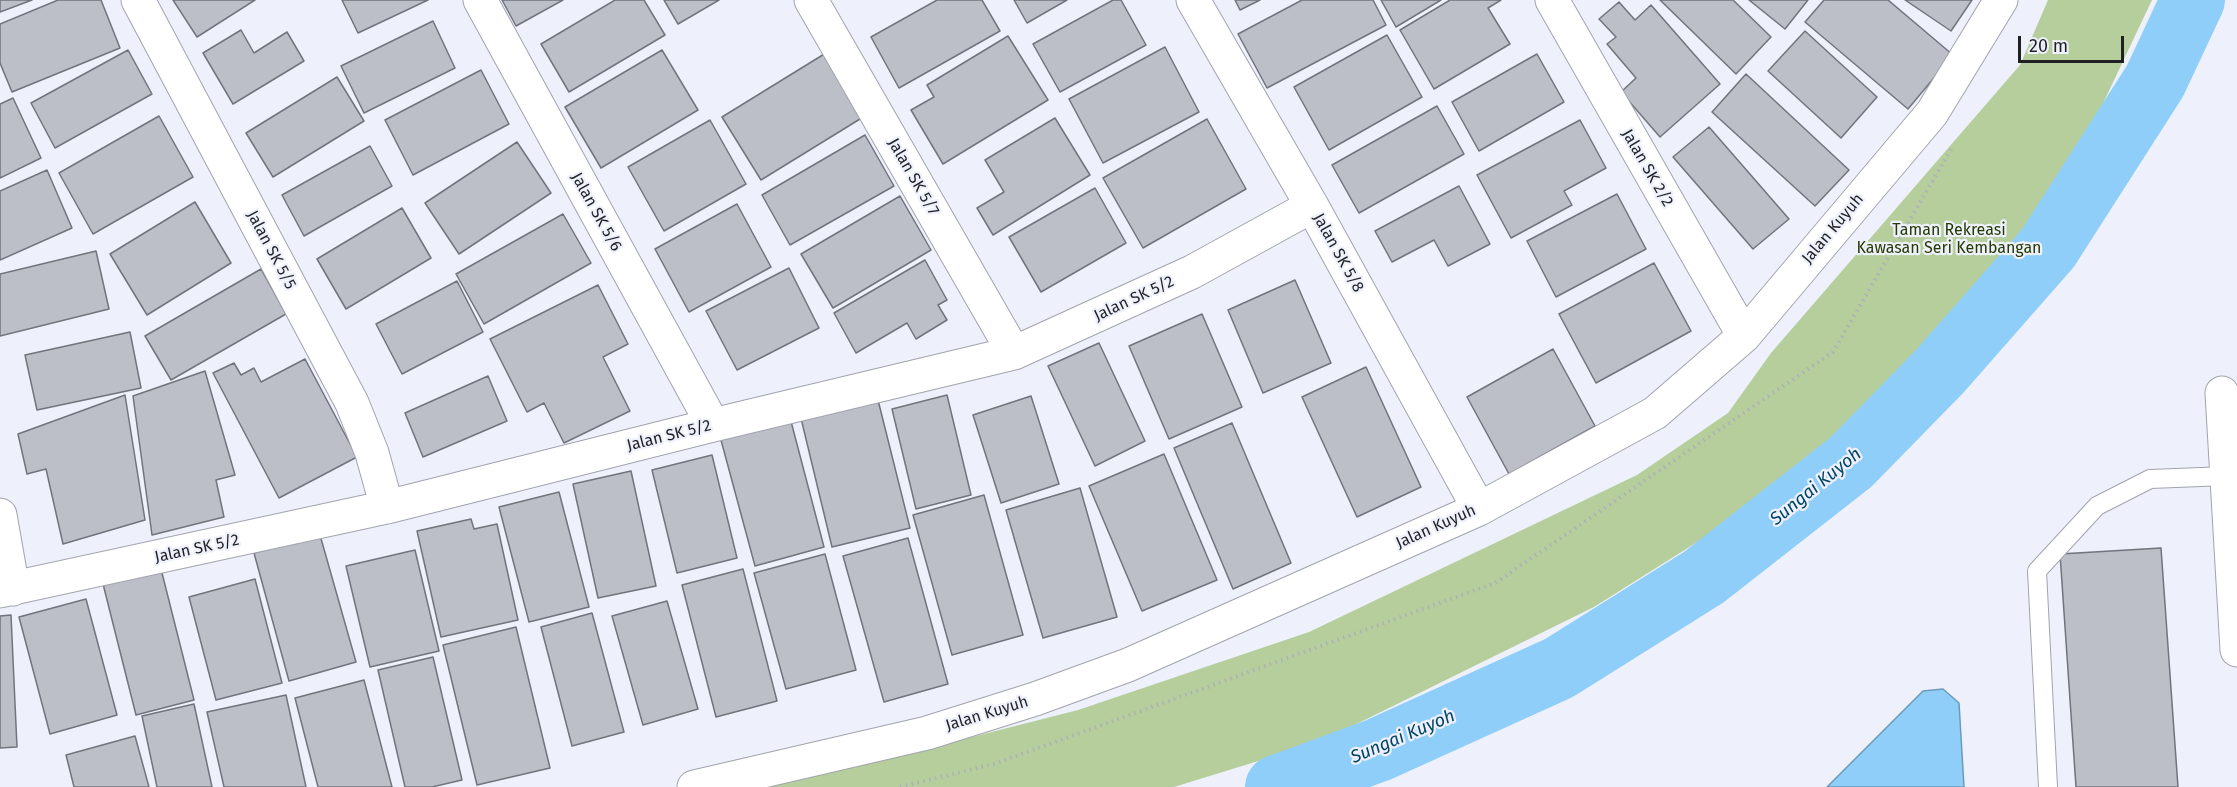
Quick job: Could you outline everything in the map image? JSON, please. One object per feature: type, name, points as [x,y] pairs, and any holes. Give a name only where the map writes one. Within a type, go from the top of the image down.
[{"type":"street","name":"Jalan SK 5/5","points":[[138,0],[352,403],[372,453],[387,507]]},
{"type":"street","name":"Jalan SK 5/6","points":[[480,0],[713,425]]},
{"type":"street","name":"Jalan SK 5/7","points":[[811,0],[1014,353]]},
{"type":"street","name":"Jalan SK 5/8","points":[[1193,0],[1312,206],[1479,509]]},
{"type":"street","name":"Jalan Kuyuh","points":[[694,787],[927,733],[1035,699],[1128,664],[1479,509],[1655,413],[1743,336],[1932,113],[2001,0]]},
{"type":"street","name":"Jalan SK 2/2","points":[[1562,4],[1743,336]]},
{"type":"street","name":"Jalan SK 5/2","points":[[7,590],[387,507],[713,425],[1014,353],[1192,272],[1312,206]]},
{"type":"street","points":[[2222,393],[2237,650]]},
{"type":"street","points":[[0,516],[7,590]]},
{"type":"lane","points":[[2048,787],[2037,571],[2097,506],[2150,479],[2227,476]]},
{"type":"green space","name":"Taman Rekreasi Kawasan Seri Kembangan","points":[[2048,0],[2152,0],[2090,131],[1996,278],[1810,471],[1594,607],[1320,742],[1174,787],[740,787],[870,763],[1078,710],[1309,632],[1637,475],[1728,413],[1771,353],[2020,65]]},
{"type":"water","points":[[1943,689],[1959,703],[1964,787],[1827,787],[1923,691]]},
{"type":"building","points":[[0,0],[32,0],[0,12]]},
{"type":"building","points":[[58,0],[101,0],[120,48],[12,92],[0,63],[0,24]]},
{"type":"building","points":[[173,0],[255,0],[197,37]]},
{"type":"building","points":[[342,0],[428,0],[358,33]]},
{"type":"building","points":[[502,0],[563,0],[516,26]]},
{"type":"building","points":[[615,0],[644,0],[665,35],[569,92],[541,44]]},
{"type":"building","points":[[664,0],[719,0],[678,24]]},
{"type":"building","points":[[937,0],[982,0],[1000,31],[899,88],[871,37]]},
{"type":"building","points":[[1014,0],[1067,0],[1027,23]]},
{"type":"building","points":[[1113,0],[1121,0],[1146,45],[1060,92],[1033,44]]},
{"type":"building","points":[[1235,0],[1260,0],[1240,10]]},
{"type":"building","points":[[1302,0],[1373,0],[1386,25],[1267,88],[1238,34]]},
{"type":"building","points":[[1381,0],[1441,0],[1396,27]]},
{"type":"building","points":[[1450,0],[1501,0],[1488,8],[1510,44],[1434,89],[1400,30]]},
{"type":"building","points":[[1660,0],[1733,0],[1771,37],[1736,74]]},
{"type":"building","points":[[1749,0],[1808,0],[1785,29]]},
{"type":"building","points":[[1824,0],[1888,0],[1953,55],[1908,109],[1805,22]]},
{"type":"building","points":[[1905,0],[1972,0],[1951,31]]},
{"type":"building","points":[[1619,2],[1635,20],[1651,5],[1720,84],[1660,137],[1621,92],[1636,78],[1607,44],[1616,37],[1599,19]]},
{"type":"building","points":[[433,21],[455,68],[364,113],[341,66]]},
{"type":"building","points":[[241,30],[254,53],[287,32],[304,61],[233,104],[203,53]]},
{"type":"building","points":[[1805,31],[1877,97],[1841,138],[1768,71]]},
{"type":"building","points":[[1387,35],[1422,97],[1329,150],[1294,87]]},
{"type":"building","points":[[1008,36],[1048,100],[943,164],[911,110],[934,97],[927,85]]},
{"type":"building","points":[[1165,47],[1199,112],[1103,163],[1069,99]]},
{"type":"building","points":[[834,48],[873,111],[761,180],[722,117]]},
{"type":"building","points":[[128,50],[152,94],[55,148],[31,103]]},
{"type":"building","points":[[662,50],[698,110],[601,168],[565,107]]},
{"type":"building","points":[[1537,54],[1564,102],[1479,151],[1452,102]]},
{"type":"building","points":[[481,70],[509,124],[413,175],[385,120]]},
{"type":"building","points":[[1746,74],[1849,170],[1815,206],[1712,112]]},
{"type":"building","points":[[337,77],[364,121],[273,177],[246,133]]},
{"type":"building","points":[[13,98],[41,158],[0,178],[0,104]]},
{"type":"building","points":[[1437,106],[1464,154],[1359,213],[1332,165]]},
{"type":"building","points":[[159,116],[193,177],[93,234],[59,173]]},
{"type":"building","points":[[1055,118],[1090,175],[993,235],[977,208],[1004,192],[985,160]]},
{"type":"building","points":[[1207,119],[1246,189],[1143,248],[1103,178]]},
{"type":"building","points":[[710,120],[746,184],[664,231],[628,167]]},
{"type":"building","points":[[1580,120],[1606,168],[1564,191],[1572,205],[1511,238],[1477,175]]},
{"type":"building","points":[[1709,127],[1789,219],[1753,249],[1673,157]]},
{"type":"building","points":[[865,135],[894,186],[790,245],[762,195]]},
{"type":"building","points":[[517,142],[551,193],[459,254],[425,203]]},
{"type":"building","points":[[370,146],[392,186],[304,236],[282,195]]},
{"type":"building","points":[[47,170],[72,228],[0,260],[0,191]]},
{"type":"building","points":[[1459,186],[1490,244],[1448,266],[1434,240],[1392,262],[1375,231]]},
{"type":"building","points":[[1095,188],[1126,243],[1041,292],[1009,237]]},
{"type":"building","points":[[1617,194],[1646,249],[1556,297],[1527,241]]},
{"type":"building","points":[[900,196],[931,250],[833,308],[801,254]]},
{"type":"building","points":[[195,202],[231,263],[147,315],[110,254]]},
{"type":"building","points":[[737,204],[771,267],[689,312],[655,249]]},
{"type":"building","points":[[402,208],[431,258],[346,309],[317,259]]},
{"type":"building","points":[[563,214],[591,263],[484,324],[456,274]]},
{"type":"building","points":[[96,251],[109,309],[0,336],[0,274]]},
{"type":"building","points":[[925,260],[947,300],[938,305],[947,320],[916,339],[907,323],[856,353],[834,313]]},
{"type":"building","points":[[1654,263],[1691,331],[1596,383],[1559,314]]},
{"type":"building","points":[[789,268],[819,328],[737,370],[706,311]]},
{"type":"building","points":[[261,269],[286,314],[171,380],[145,336]]},
{"type":"building","points":[[1295,280],[1331,363],[1263,393],[1228,310]]},
{"type":"building","points":[[457,281],[483,332],[402,374],[376,324]]},
{"type":"building","points":[[598,285],[628,344],[603,357],[630,411],[564,443],[544,403],[527,412],[490,339]]},
{"type":"building","points":[[1202,314],[1242,407],[1169,439],[1129,346]]},
{"type":"building","points":[[130,332],[141,388],[37,410],[25,355]]},
{"type":"building","points":[[1099,343],[1145,441],[1095,466],[1048,366]]},
{"type":"building","points":[[1553,349],[1595,426],[1509,474],[1467,397]]},
{"type":"building","points":[[305,359],[357,457],[279,498],[213,373],[234,363],[241,375],[254,368],[261,382]]},
{"type":"building","points":[[1366,367],[1421,487],[1357,517],[1302,397]]},
{"type":"building","points":[[205,371],[235,475],[216,480],[224,517],[152,535],[133,396]]},
{"type":"building","points":[[488,376],[507,421],[423,457],[405,413]]},
{"type":"building","points":[[876,392],[910,528],[832,547],[799,410]]},
{"type":"building","points":[[125,395],[145,520],[63,544],[46,469],[27,474],[18,434]]},
{"type":"building","points":[[947,395],[971,495],[916,509],[892,409]]},
{"type":"building","points":[[1031,396],[1059,484],[1001,503],[973,415]]},
{"type":"building","points":[[788,410],[824,547],[755,566],[718,429]]},
{"type":"building","points":[[1232,423],[1291,563],[1233,589],[1174,448]]},
{"type":"building","points":[[1164,454],[1217,580],[1142,611],[1089,486]]},
{"type":"building","points":[[712,455],[737,558],[677,573],[652,470]]},
{"type":"building","points":[[631,471],[656,586],[598,598],[573,484]]},
{"type":"building","points":[[1080,488],[1117,617],[1043,638],[1006,510]]},
{"type":"building","points":[[559,492],[589,607],[529,622],[499,507]]},
{"type":"building","points":[[984,495],[1023,635],[952,655],[913,515]]},
{"type":"building","points":[[471,519],[474,529],[497,524],[518,620],[441,637],[417,531]]},
{"type":"building","points":[[320,535],[356,662],[289,681],[254,553]]},
{"type":"building","points":[[908,538],[948,684],[884,702],[843,556]]},
{"type":"building","points":[[2161,548],[2178,787],[2076,787],[2060,554]]},
{"type":"building","points":[[415,550],[439,651],[370,667],[346,566]]},
{"type":"building","points":[[825,554],[856,670],[786,689],[754,573]]},
{"type":"building","points":[[160,565],[194,700],[136,715],[102,580]]},
{"type":"building","points":[[743,569],[777,701],[716,717],[682,585]]},
{"type":"building","points":[[255,579],[282,683],[216,700],[189,597]]},
{"type":"building","points":[[86,599],[117,715],[50,734],[19,617]]},
{"type":"building","points":[[667,601],[698,709],[643,725],[612,616]]},
{"type":"building","points":[[592,613],[624,732],[572,746],[541,627]]},
{"type":"building","points":[[11,615],[17,747],[0,748],[0,616]]},
{"type":"building","points":[[516,627],[550,768],[477,785],[443,645]]},
{"type":"building","points":[[433,657],[462,780],[432,787],[405,787],[378,670]]},
{"type":"building","points":[[364,680],[392,787],[318,787],[295,698]]},
{"type":"building","points":[[286,695],[306,787],[224,787],[207,712]]},
{"type":"building","points":[[194,704],[212,787],[157,787],[142,716]]},
{"type":"building","points":[[135,736],[149,787],[74,787],[66,755]]},
{"type":"waterway","name":"Sungai Kuyoh","points":[[1277,787],[1378,750],[1559,668],[1704,577],[1851,462],[1940,371],[2048,248],[2155,81],[2193,0]]}]
